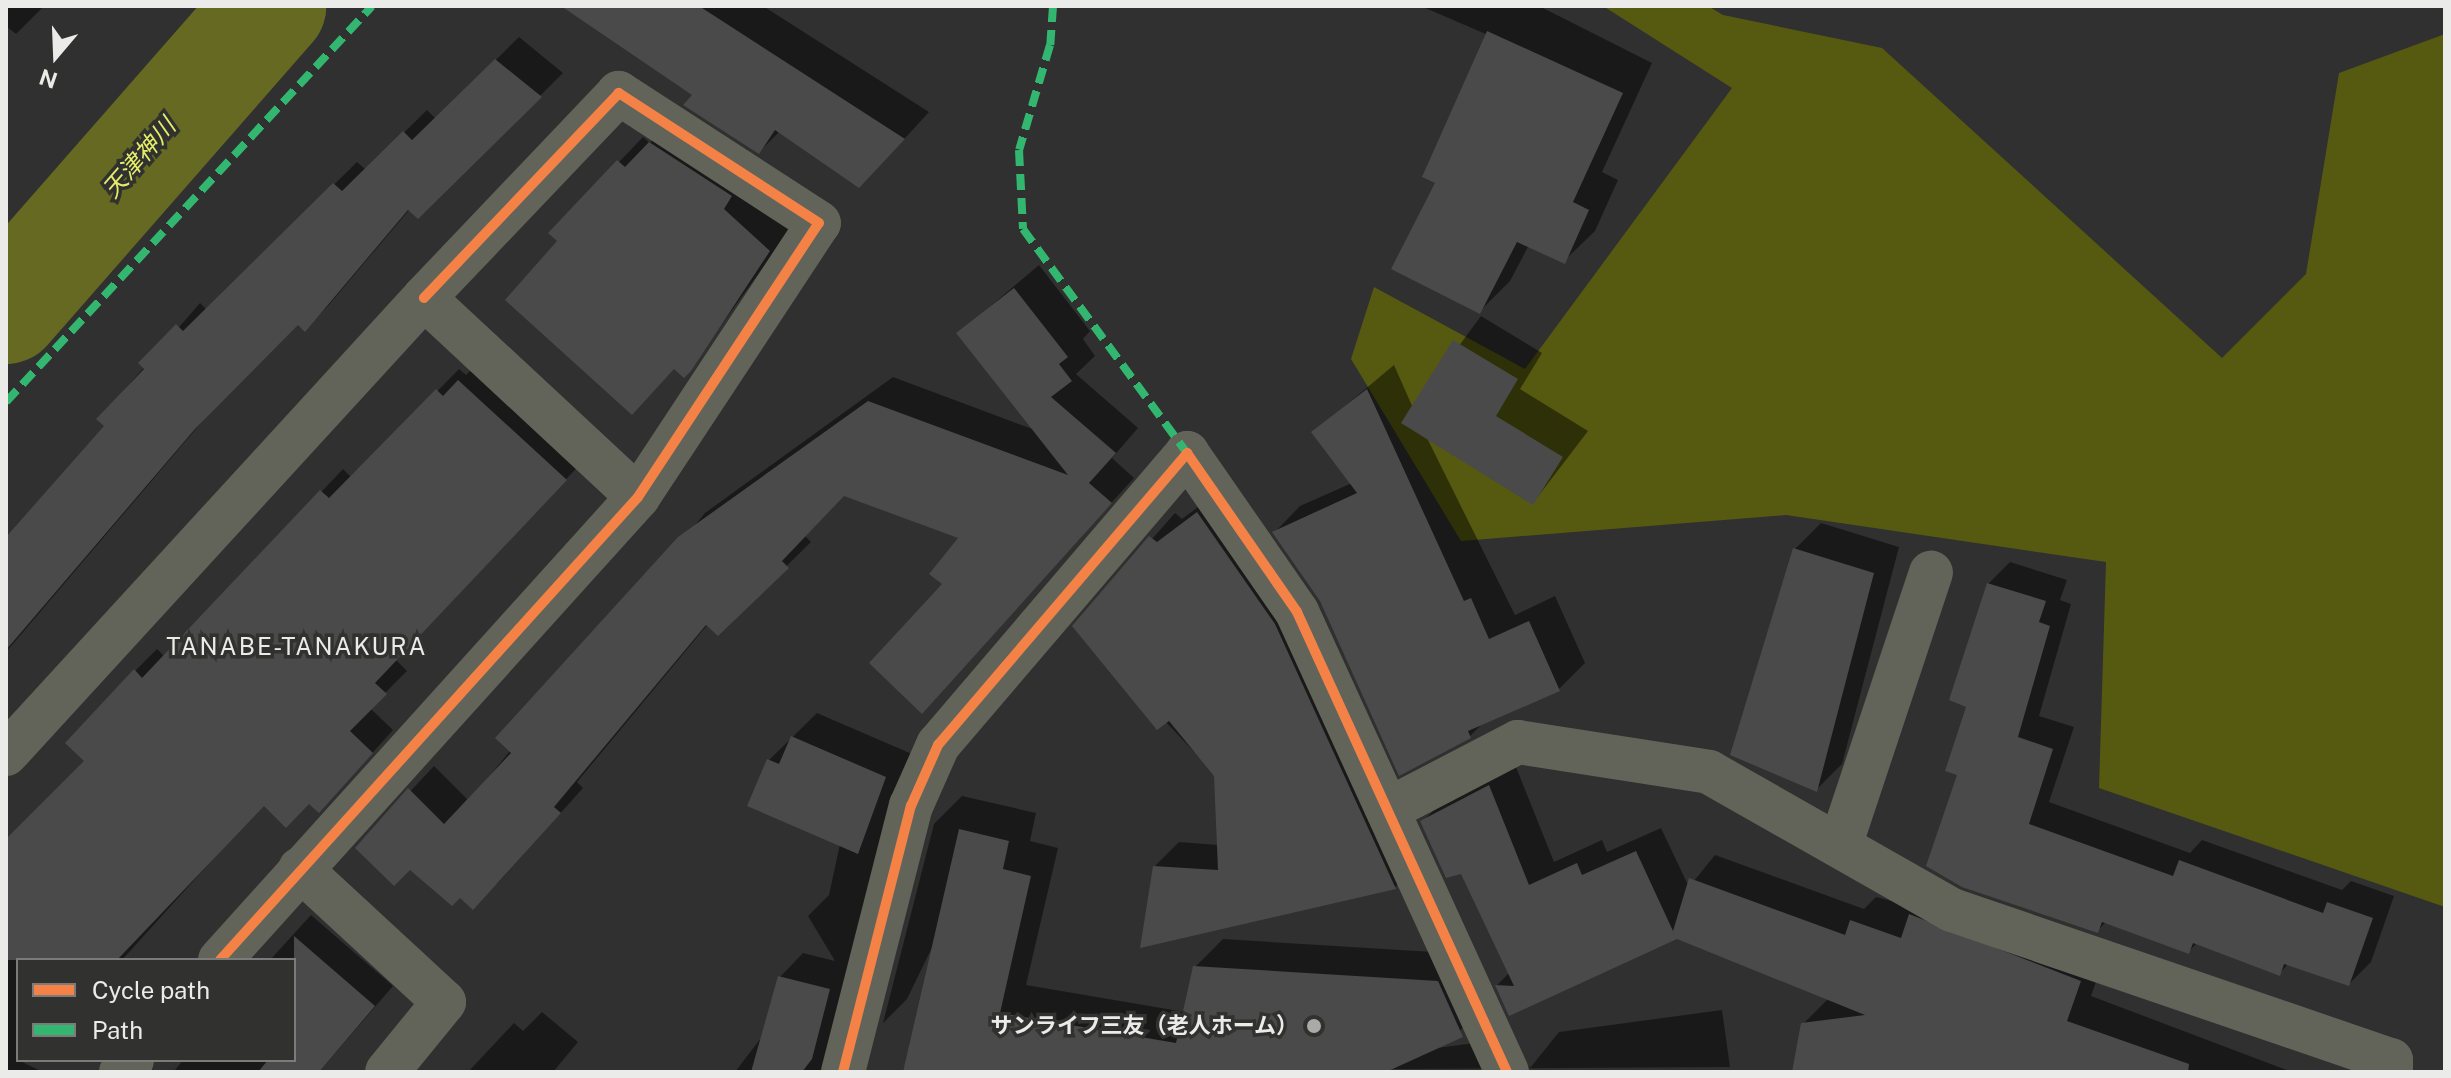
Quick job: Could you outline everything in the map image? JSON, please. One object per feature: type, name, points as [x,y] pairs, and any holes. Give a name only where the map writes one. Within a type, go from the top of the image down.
[{"type":"street","points":[[6,754],[424,298],[619,93],[819,223],[638,497],[222,958]]},
{"type":"street","points":[[424,298],[638,497]]},
{"type":"street","points":[[843,1072],[911,806],[938,745],[1187,453],[1297,612],[1391,808],[1507,1072]]},
{"type":"street","points":[[1841,843],[1931,573]]},
{"type":"street","points":[[1391,808],[1518,742],[1709,772],[1841,843],[1952,910],[2391,1060],[2391,1072]]},
{"type":"street","points":[[300,869],[444,1002],[387,1072]]},
{"type":"shaded area","points":[[1603,6],[1708,6],[1723,15],[1882,48],[2222,358],[2306,274],[2339,73],[2445,34],[2445,907],[2099,788],[2106,562],[1786,515],[1461,541],[1351,359],[1374,287],[1525,369],[1732,88]]},
{"type":"building","points":[[561,6],[699,6],[905,139],[859,188],[775,130],[759,154],[683,105],[692,95]]},
{"type":"building","points":[[1487,31],[1623,93],[1573,202],[1589,210],[1565,264],[1517,242],[1480,314],[1391,269],[1435,183],[1422,177]]},
{"type":"building","points":[[495,59],[542,97],[418,219],[408,210],[305,332],[298,325],[195,429],[6,650],[6,537],[104,426],[96,419],[144,369],[138,363],[176,324],[183,331],[333,183],[342,191],[403,131],[412,140]]},
{"type":"building","points":[[649,142],[732,196],[724,209],[770,251],[691,371],[684,378],[674,369],[632,415],[505,300],[557,241],[548,233],[617,160],[625,167]]},
{"type":"building","points":[[1014,288],[1068,357],[1059,364],[1072,381],[1051,397],[1116,453],[1089,483],[1112,503],[922,714],[869,663],[942,584],[929,574],[958,538],[844,496],[782,561],[789,568],[718,636],[706,625],[554,807],[561,813],[473,910],[460,898],[452,906],[410,870],[394,886],[355,848],[408,788],[444,824],[511,753],[495,738],[678,537],[868,401],[1068,475],[956,333]]},
{"type":"building","points":[[1453,340],[1518,379],[1496,416],[1563,457],[1533,505],[1401,423]]},
{"type":"building","points":[[458,380],[567,480],[375,683],[387,694],[350,731],[373,753],[319,813],[309,804],[286,828],[264,806],[119,958],[6,960],[6,839],[84,761],[65,743],[134,669],[142,678],[320,490],[329,498],[436,389],[443,396]]},
{"type":"building","points":[[1367,389],[1464,601],[1471,598],[1489,639],[1529,621],[1560,691],[1468,731],[1471,738],[1399,776],[1320,601],[1272,532],[1357,493],[1311,432]]},
{"type":"building","points":[[1197,512],[1275,624],[1396,889],[1140,948],[1153,866],[1218,870],[1214,776],[1169,721],[1157,730],[1072,626],[1149,536],[1157,542]]},
{"type":"building","points":[[1793,548],[1874,573],[1817,792],[1730,755]]},
{"type":"building","points":[[1987,583],[2046,601],[2039,622],[2050,626],[2018,737],[2053,749],[2029,824],[2173,876],[2179,860],[2323,913],[2327,902],[2373,918],[2349,986],[2284,964],[2280,976],[2193,943],[2189,954],[2102,922],[2098,933],[1962,887],[1926,866],[1957,775],[1945,771],[1966,707],[1949,700]]},
{"type":"building","points":[[791,736],[886,777],[858,854],[747,806],[767,759],[779,764]]},
{"type":"building","points":[[1489,785],[1529,885],[1577,863],[1582,875],[1636,851],[1673,931],[1689,878],[1845,935],[1850,920],[1901,938],[1909,914],[2081,981],[2067,1021],[2189,1064],[2188,1072],[1792,1072],[1801,1023],[1865,1015],[1677,939],[1509,1016],[1495,985],[1514,986],[1461,874],[1446,878],[1420,821]]},
{"type":"building","points":[[959,829],[1009,841],[1003,869],[1031,876],[1000,1013],[1176,1043],[1193,966],[1438,981],[1463,1037],[1386,1072],[903,1072]]},
{"type":"building","points":[[294,936],[375,1006],[319,1072],[258,1072],[266,1062],[296,1062]]},
{"type":"building","points":[[778,976],[830,989],[812,1059],[802,1072],[751,1072]]},
{"type":"waterway","name":"天津神川","points":[[6,309],[271,6]]},
{"type":"marked path","points":[[6,402],[372,6]]},
{"type":"marked path","points":[[1053,6],[1050,45],[1019,150],[1023,229],[1187,453]]},
{"type":"cycle path","points":[[222,958],[638,497],[819,223],[619,93],[424,298]]},
{"type":"cycle path","points":[[843,1072],[911,806],[938,745],[1187,453],[1297,612],[1507,1072]]},
{"type":"place","name":"サンライフ三友（老人ホーム）","points":[[1314,1026]]},
{"type":"district","name":"TANABE-TANAKURA","points":[[297,647]]}]
